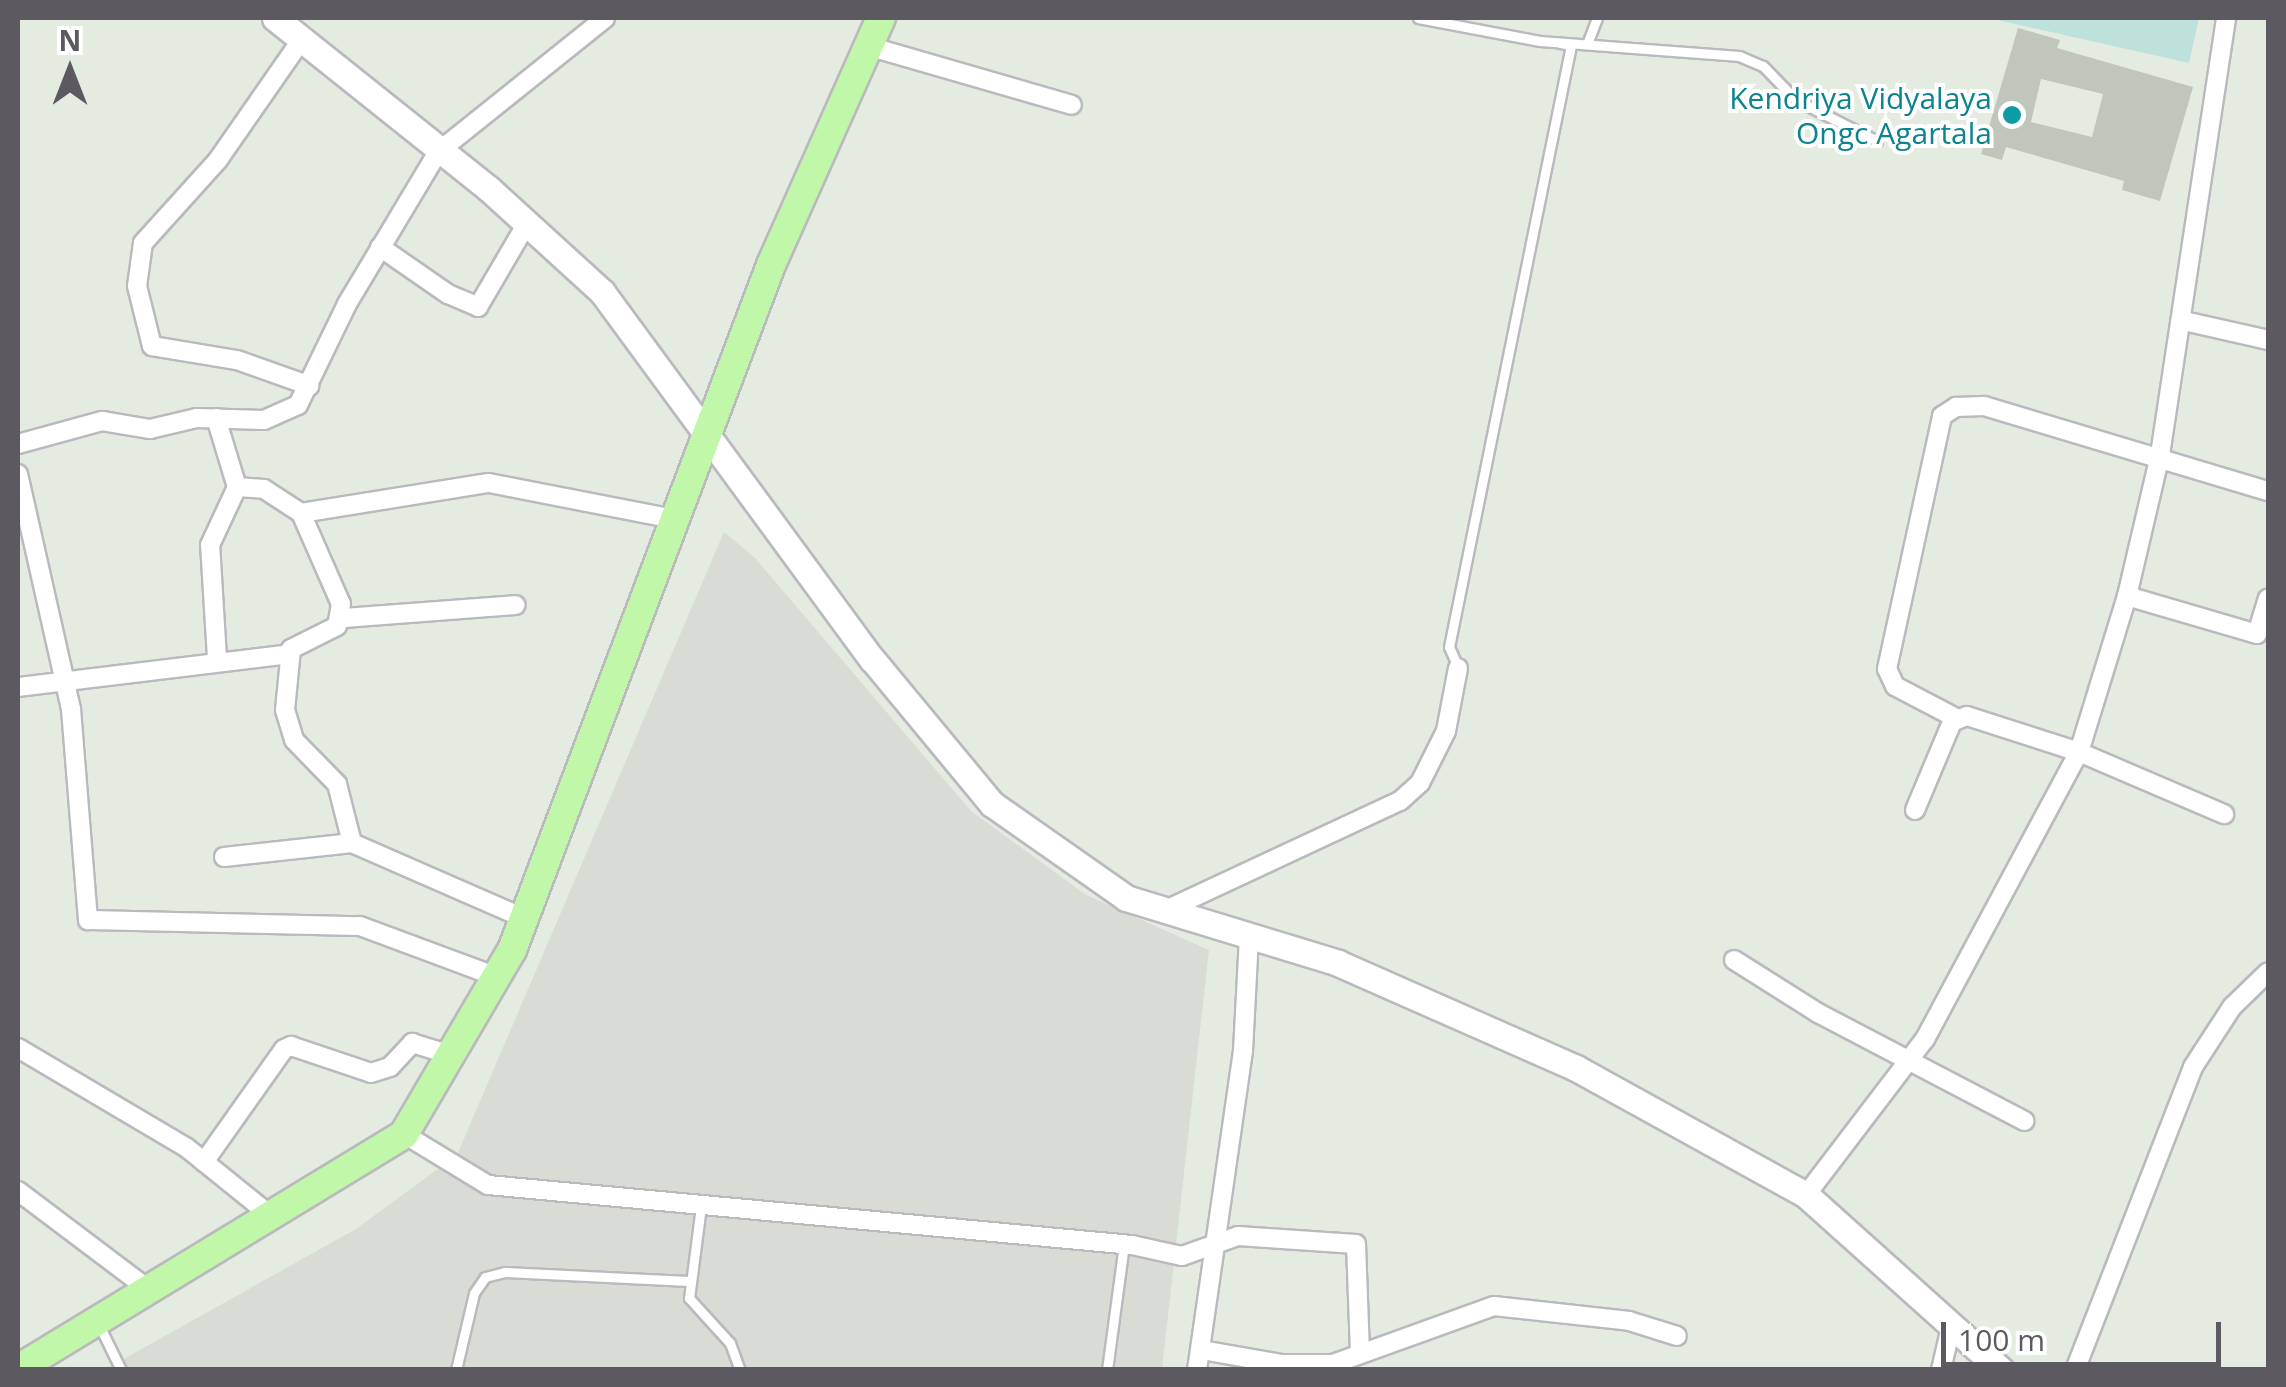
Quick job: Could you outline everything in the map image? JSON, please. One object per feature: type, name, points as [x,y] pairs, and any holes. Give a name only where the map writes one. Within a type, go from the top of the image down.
[{"type":"main road","points":[[18,1369],[404,1134],[496,977],[524,918],[771,265],[881,18]]},
{"type":"street","points":[[278,18],[527,223],[602,292],[872,658],[992,804],[1126,898],[1338,963],[1576,1068],[1806,1195],[2001,1370]]},
{"type":"street","points":[[18,444],[102,421],[150,430],[216,418],[274,416],[298,405],[380,247],[438,152],[604,18]]},
{"type":"street","points":[[1806,1195],[1912,1057],[2079,752],[2127,596],[2160,456],[2184,321],[2226,18]]},
{"type":"street","points":[[302,39],[218,160],[143,243],[137,286],[152,346],[237,360],[310,386]]},
{"type":"street","points":[[868,46],[1072,105]]},
{"type":"street","points":[[380,247],[448,294],[478,306],[527,223]]},
{"type":"street","points":[[2184,321],[2268,340]]},
{"type":"street","points":[[2224,814],[2079,752],[1956,718],[1895,686],[1887,669],[1942,416],[1956,407],[1984,406],[2268,491]]},
{"type":"street","points":[[216,418],[237,486],[210,545],[217,658]]},
{"type":"street","points":[[18,474],[78,758],[88,920],[360,926],[496,977]]},
{"type":"street","points":[[301,513],[406,492],[490,483],[675,519]]},
{"type":"street","points":[[237,486],[264,490],[301,513],[343,618]]},
{"type":"street","points":[[2127,596],[2263,635],[2268,599]]},
{"type":"street","points":[[352,843],[337,784],[294,740],[285,710],[289,654],[301,640],[343,618],[516,605]]},
{"type":"street","points":[[18,687],[217,658],[289,654]]},
{"type":"street","points":[[1166,910],[1400,801],[1420,783],[1446,731],[1458,668]]},
{"type":"street","points":[[1915,810],[1956,718]]},
{"type":"street","points":[[224,857],[352,843],[524,918]]},
{"type":"street","points":[[1197,1370],[1212,1245],[1243,1052],[1249,936]]},
{"type":"street","points":[[1734,960],[1818,1014],[1912,1057],[2025,1121]]},
{"type":"street","points":[[2075,1370],[2192,1066],[2232,1007],[2268,972]]},
{"type":"street","points":[[204,1162],[284,1048],[292,1046],[371,1073],[390,1068],[412,1043],[450,1055]]},
{"type":"street","points":[[18,1048],[204,1162],[270,1215]]},
{"type":"street","points":[[404,1134],[488,1185],[1124,1245],[1182,1256],[1238,1236],[1356,1244],[1360,1352]]},
{"type":"street","points":[[18,1191],[148,1289]]},
{"type":"street","points":[[1202,1350],[1281,1364],[1333,1364],[1494,1306],[1628,1321],[1677,1336]]},
{"type":"street","points":[[1941,1370],[1951,1328]]},
{"type":"lane","points":[[1418,18],[1560,42],[1678,48],[1754,60],[1796,100],[1877,141]]},
{"type":"lane","points":[[1587,44],[1596,18]]},
{"type":"lane","points":[[1458,668],[1449,646],[1570,45],[1560,42]]},
{"type":"lane","points":[[702,1203],[690,1298],[730,1342],[740,1370]]},
{"type":"lane","points":[[1106,1370],[1124,1245]]},
{"type":"lane","points":[[456,1370],[474,1292],[485,1278],[505,1272],[689,1282]]},
{"type":"lane","points":[[97,1320],[121,1370]]},
{"type":"shaded area","points":[[1988,18],[2199,18],[2189,63]]},
{"type":"shaded area","points":[[724,532],[755,558],[971,811],[1086,895],[1209,950],[1162,1369],[104,1370],[356,1229],[457,1155]]},
{"type":"building","name":"Kendriya Vidyalaya Ongc Agartala","points":[[2018,28],[2060,40],[2057,48],[2193,87],[2160,201],[2122,190],[2124,181],[2006,147],[2002,160],[1981,154]],"holes":[[[2041,79],[2103,94],[2092,137],[2031,122]]]},
{"type":"place","name":"Kendriya Vidyalaya Ongc Agartala","points":[[2012,115]]}]
